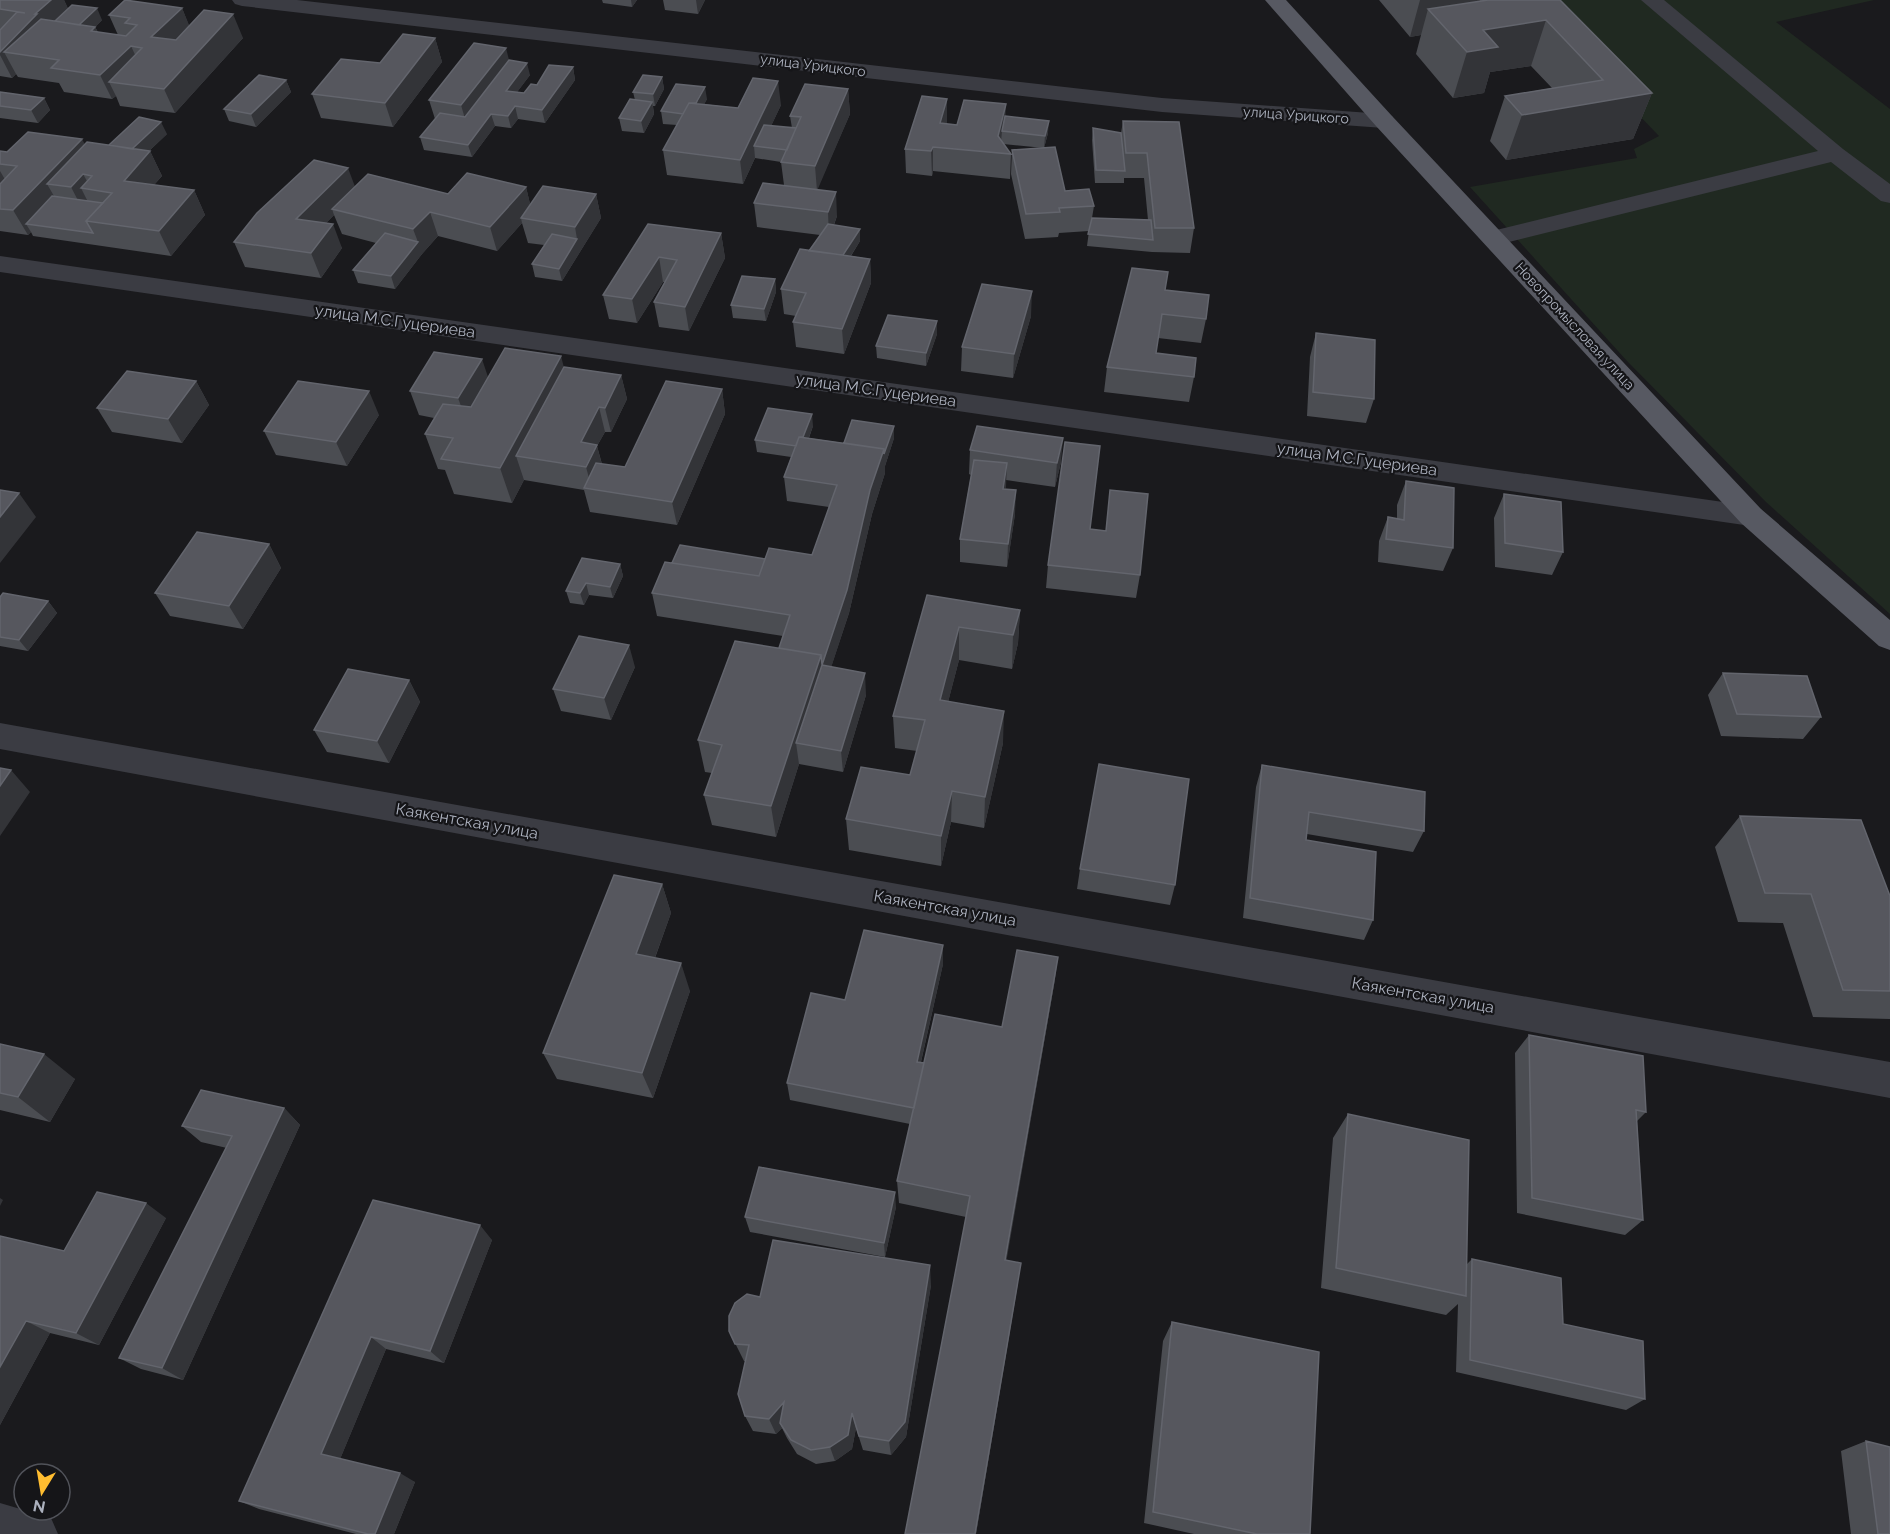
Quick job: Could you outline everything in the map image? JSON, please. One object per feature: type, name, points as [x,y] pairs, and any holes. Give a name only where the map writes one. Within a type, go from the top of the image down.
[{"type":"main road","name":"Новопромысловая улица","points":[[1275,0],[1384,121],[1751,516],[1890,638]]},
{"type":"street","name":"улица Урицкого","points":[[242,0],[1162,105],[1384,121]]},
{"type":"street","points":[[1651,0],[1835,154],[1890,196]]},
{"type":"street","points":[[1493,238],[1835,154]]},
{"type":"street","name":"улица М.С.Гуцериева","points":[[0,264],[1751,516]]},
{"type":"street","name":"Каякентская улица","points":[[0,736],[1890,1080]]},
{"type":"street","points":[[0,1525],[35,1534]]},
{"type":"shaded area","points":[[1528,0],[1874,0],[1776,22],[1890,109],[1890,614],[1766,502],[1627,361],[1470,187],[1637,158],[1634,149],[1659,136]]},
{"type":"building","points":[[0,0],[51,0],[0,52],[0,30],[17,12],[25,13],[0,9]]},
{"type":"building","points":[[125,0],[182,8],[151,37],[176,40],[204,10],[233,14],[164,89],[109,82],[142,48],[131,46],[100,75],[51,68],[59,60],[4,52],[41,19],[95,27],[91,31],[126,36],[137,25],[125,23],[130,18],[109,15]]},
{"type":"building","points":[[1488,0],[1560,0],[1652,93],[1522,115],[1505,96],[1603,80],[1546,20],[1483,30],[1498,47],[1467,52],[1428,9]]},
{"type":"building","points":[[72,5],[97,8],[79,25],[55,21]]},
{"type":"building","points":[[403,34],[435,38],[385,103],[312,94],[341,59],[380,63]]},
{"type":"building","points":[[474,43],[506,48],[461,105],[429,100]]},
{"type":"building","points":[[509,60],[527,63],[506,91],[524,93],[531,84],[537,85],[549,65],[573,67],[542,110],[515,106],[508,116],[491,114],[468,145],[420,137],[440,113],[465,117]]},
{"type":"building","points":[[259,75],[286,80],[251,114],[224,109]]},
{"type":"building","points":[[643,75],[662,77],[653,94],[633,92]]},
{"type":"building","points":[[753,78],[778,81],[740,160],[663,150],[689,103],[738,108]]},
{"type":"building","points":[[676,84],[705,87],[696,103],[689,103],[683,114],[661,111]]},
{"type":"building","points":[[805,84],[848,89],[815,166],[781,162],[801,117],[790,116]]},
{"type":"building","points":[[0,92],[44,98],[31,110],[0,106]]},
{"type":"building","points":[[922,96],[947,99],[940,123],[957,125],[964,100],[1006,104],[998,136],[1011,154],[933,147],[931,151],[905,149]]},
{"type":"building","points":[[630,99],[652,102],[641,121],[619,118]]},
{"type":"building","points":[[1005,116],[1049,121],[1045,136],[1002,131]]},
{"type":"building","points":[[139,117],[161,122],[132,149],[109,145]]},
{"type":"building","points":[[1123,121],[1179,122],[1194,228],[1155,228],[1147,153],[1126,153]]},
{"type":"building","points":[[764,125],[796,128],[787,150],[754,146]]},
{"type":"building","points":[[1093,128],[1121,133],[1125,171],[1096,170]]},
{"type":"building","points":[[28,132],[82,139],[13,210],[0,209],[0,184],[17,166],[0,164],[0,151],[7,152]]},
{"type":"building","points":[[87,142],[150,151],[124,181],[194,190],[159,231],[86,221],[112,193],[81,188],[92,176],[83,174],[71,187],[47,184]]},
{"type":"building","points":[[1055,147],[1065,191],[1089,189],[1094,206],[1059,208],[1060,212],[1026,214],[1012,150]]},
{"type":"building","points":[[314,160],[348,168],[296,219],[333,224],[311,253],[234,242],[257,213]]},
{"type":"building","points":[[467,173],[526,187],[490,227],[430,212],[413,229],[332,209],[368,174],[448,194]]},
{"type":"building","points":[[763,183],[836,192],[828,212],[754,203]]},
{"type":"building","points":[[543,186],[596,194],[575,227],[521,218]]},
{"type":"building","points":[[52,196],[103,203],[86,221],[93,233],[26,224]]},
{"type":"building","points":[[1092,218],[1151,220],[1153,240],[1088,234]]},
{"type":"building","points":[[648,224],[721,233],[685,307],[654,302],[677,260],[659,257],[632,299],[603,295]]},
{"type":"building","points":[[828,224],[860,229],[843,255],[809,251]]},
{"type":"building","points":[[385,233],[418,242],[391,276],[353,270]]},
{"type":"building","points":[[552,234],[577,239],[559,269],[532,264]]},
{"type":"building","points":[[800,249],[870,259],[842,329],[793,322],[806,293],[781,289]]},
{"type":"building","points":[[1132,268],[1168,272],[1165,290],[1209,295],[1206,319],[1162,314],[1156,353],[1196,358],[1194,377],[1107,367]]},
{"type":"building","points":[[742,276],[775,279],[764,309],[731,305]]},
{"type":"building","points":[[982,284],[1032,291],[1014,354],[962,347]]},
{"type":"building","points":[[888,315],[937,321],[926,353],[876,346]]},
{"type":"building","points":[[1316,333],[1375,340],[1374,399],[1313,392]]},
{"type":"building","points":[[505,348],[561,356],[500,468],[441,459],[453,438],[425,434],[443,404],[471,407]]},
{"type":"building","points":[[434,352],[482,359],[458,398],[410,391]]},
{"type":"building","points":[[564,367],[621,375],[605,408],[599,407],[581,442],[597,445],[586,467],[516,456]]},
{"type":"building","points":[[127,371],[196,381],[168,419],[97,408]]},
{"type":"building","points":[[298,381],[369,391],[336,442],[264,431]]},
{"type":"building","points":[[666,381],[722,389],[672,502],[584,488],[596,463],[625,467]]},
{"type":"building","points":[[768,408],[812,414],[803,437],[799,437],[796,446],[755,440]]},
{"type":"building","points":[[852,420],[894,426],[884,454],[884,449],[844,443]]},
{"type":"building","points":[[977,426],[1063,438],[1057,463],[970,450]]},
{"type":"building","points":[[799,437],[884,449],[870,490],[847,590],[822,665],[821,655],[779,648],[790,615],[652,593],[665,562],[759,576],[769,548],[812,555],[837,485],[784,477]]},
{"type":"building","points":[[1065,442],[1100,446],[1090,529],[1106,531],[1110,490],[1148,494],[1140,575],[1048,565]]},
{"type":"building","points":[[974,460],[1007,463],[1003,489],[1016,490],[1008,544],[960,539]]},
{"type":"building","points":[[1406,481],[1454,488],[1453,548],[1386,539],[1388,517],[1404,520]]},
{"type":"building","points":[[0,490],[19,493],[0,517]]},
{"type":"building","points":[[1504,494],[1561,502],[1563,552],[1505,543]]},
{"type":"building","points":[[197,532],[269,544],[229,606],[155,593]]},
{"type":"building","points":[[680,545],[765,559],[759,576],[672,563]]},
{"type":"building","points":[[582,558],[620,564],[610,587],[586,583],[580,593],[566,591]]},
{"type":"building","points":[[3,593],[48,601],[19,640],[0,637],[0,597]]},
{"type":"building","points":[[927,595],[1020,610],[1013,635],[959,627],[940,700],[1004,711],[985,797],[952,791],[941,836],[846,819],[861,767],[910,775],[925,720],[893,716]]},
{"type":"building","points":[[579,636],[629,645],[604,698],[553,689]]},
{"type":"building","points":[[735,641],[821,655],[771,806],[704,795],[722,745],[698,740]]},
{"type":"building","points":[[822,665],[865,673],[841,751],[796,743]]},
{"type":"building","points":[[348,669],[409,680],[377,741],[314,730]]},
{"type":"building","points":[[1723,673],[1807,676],[1821,717],[1737,714]]},
{"type":"building","points":[[1099,764],[1189,779],[1175,885],[1080,869]]},
{"type":"building","points":[[1262,765],[1425,792],[1424,831],[1309,812],[1306,840],[1376,852],[1373,920],[1250,898]]},
{"type":"building","points":[[0,768],[11,770],[0,786]]},
{"type":"building","points":[[1740,816],[1861,820],[1890,896],[1890,991],[1843,990],[1811,894],[1765,893]]},
{"type":"building","points":[[614,875],[662,884],[636,954],[681,963],[642,1073],[543,1053]]},
{"type":"building","points":[[864,930],[943,945],[917,1062],[924,1063],[914,1108],[787,1083],[811,993],[845,1000]]},
{"type":"building","points":[[1017,950],[1058,957],[1005,1260],[1021,1263],[975,1534],[905,1534],[970,1196],[897,1181],[935,1014],[1002,1027]]},
{"type":"building","points":[[1529,1035],[1643,1056],[1646,1112],[1636,1110],[1643,1220],[1532,1198]]},
{"type":"building","points":[[0,1044],[44,1054],[18,1097],[0,1093]]},
{"type":"building","points":[[201,1090],[284,1108],[162,1368],[119,1358],[232,1136],[182,1126]]},
{"type":"building","points":[[1348,1114],[1469,1140],[1466,1296],[1336,1268]]},
{"type":"building","points":[[759,1167],[895,1192],[884,1243],[745,1217]]},
{"type":"building","points":[[97,1192],[146,1203],[76,1333],[26,1321],[0,1367],[0,1236],[64,1251]]},
{"type":"building","points":[[373,1200],[480,1225],[430,1351],[371,1337],[321,1454],[400,1473],[375,1534],[368,1534],[239,1501]]},
{"type":"building","points":[[773,1240],[930,1265],[905,1422],[889,1441],[859,1436],[852,1413],[848,1435],[830,1447],[811,1450],[791,1440],[780,1423],[784,1402],[769,1419],[745,1416],[738,1394],[749,1345],[735,1344],[729,1331],[729,1316],[735,1303],[747,1294],[760,1297]]},
{"type":"building","points":[[1472,1259],[1561,1278],[1563,1324],[1643,1341],[1645,1399],[1470,1360]]},
{"type":"building","points":[[1172,1322],[1319,1352],[1310,1534],[1257,1534],[1153,1512]]},
{"type":"building","points":[[1866,1441],[1890,1447],[1890,1534],[1878,1534]]}]
